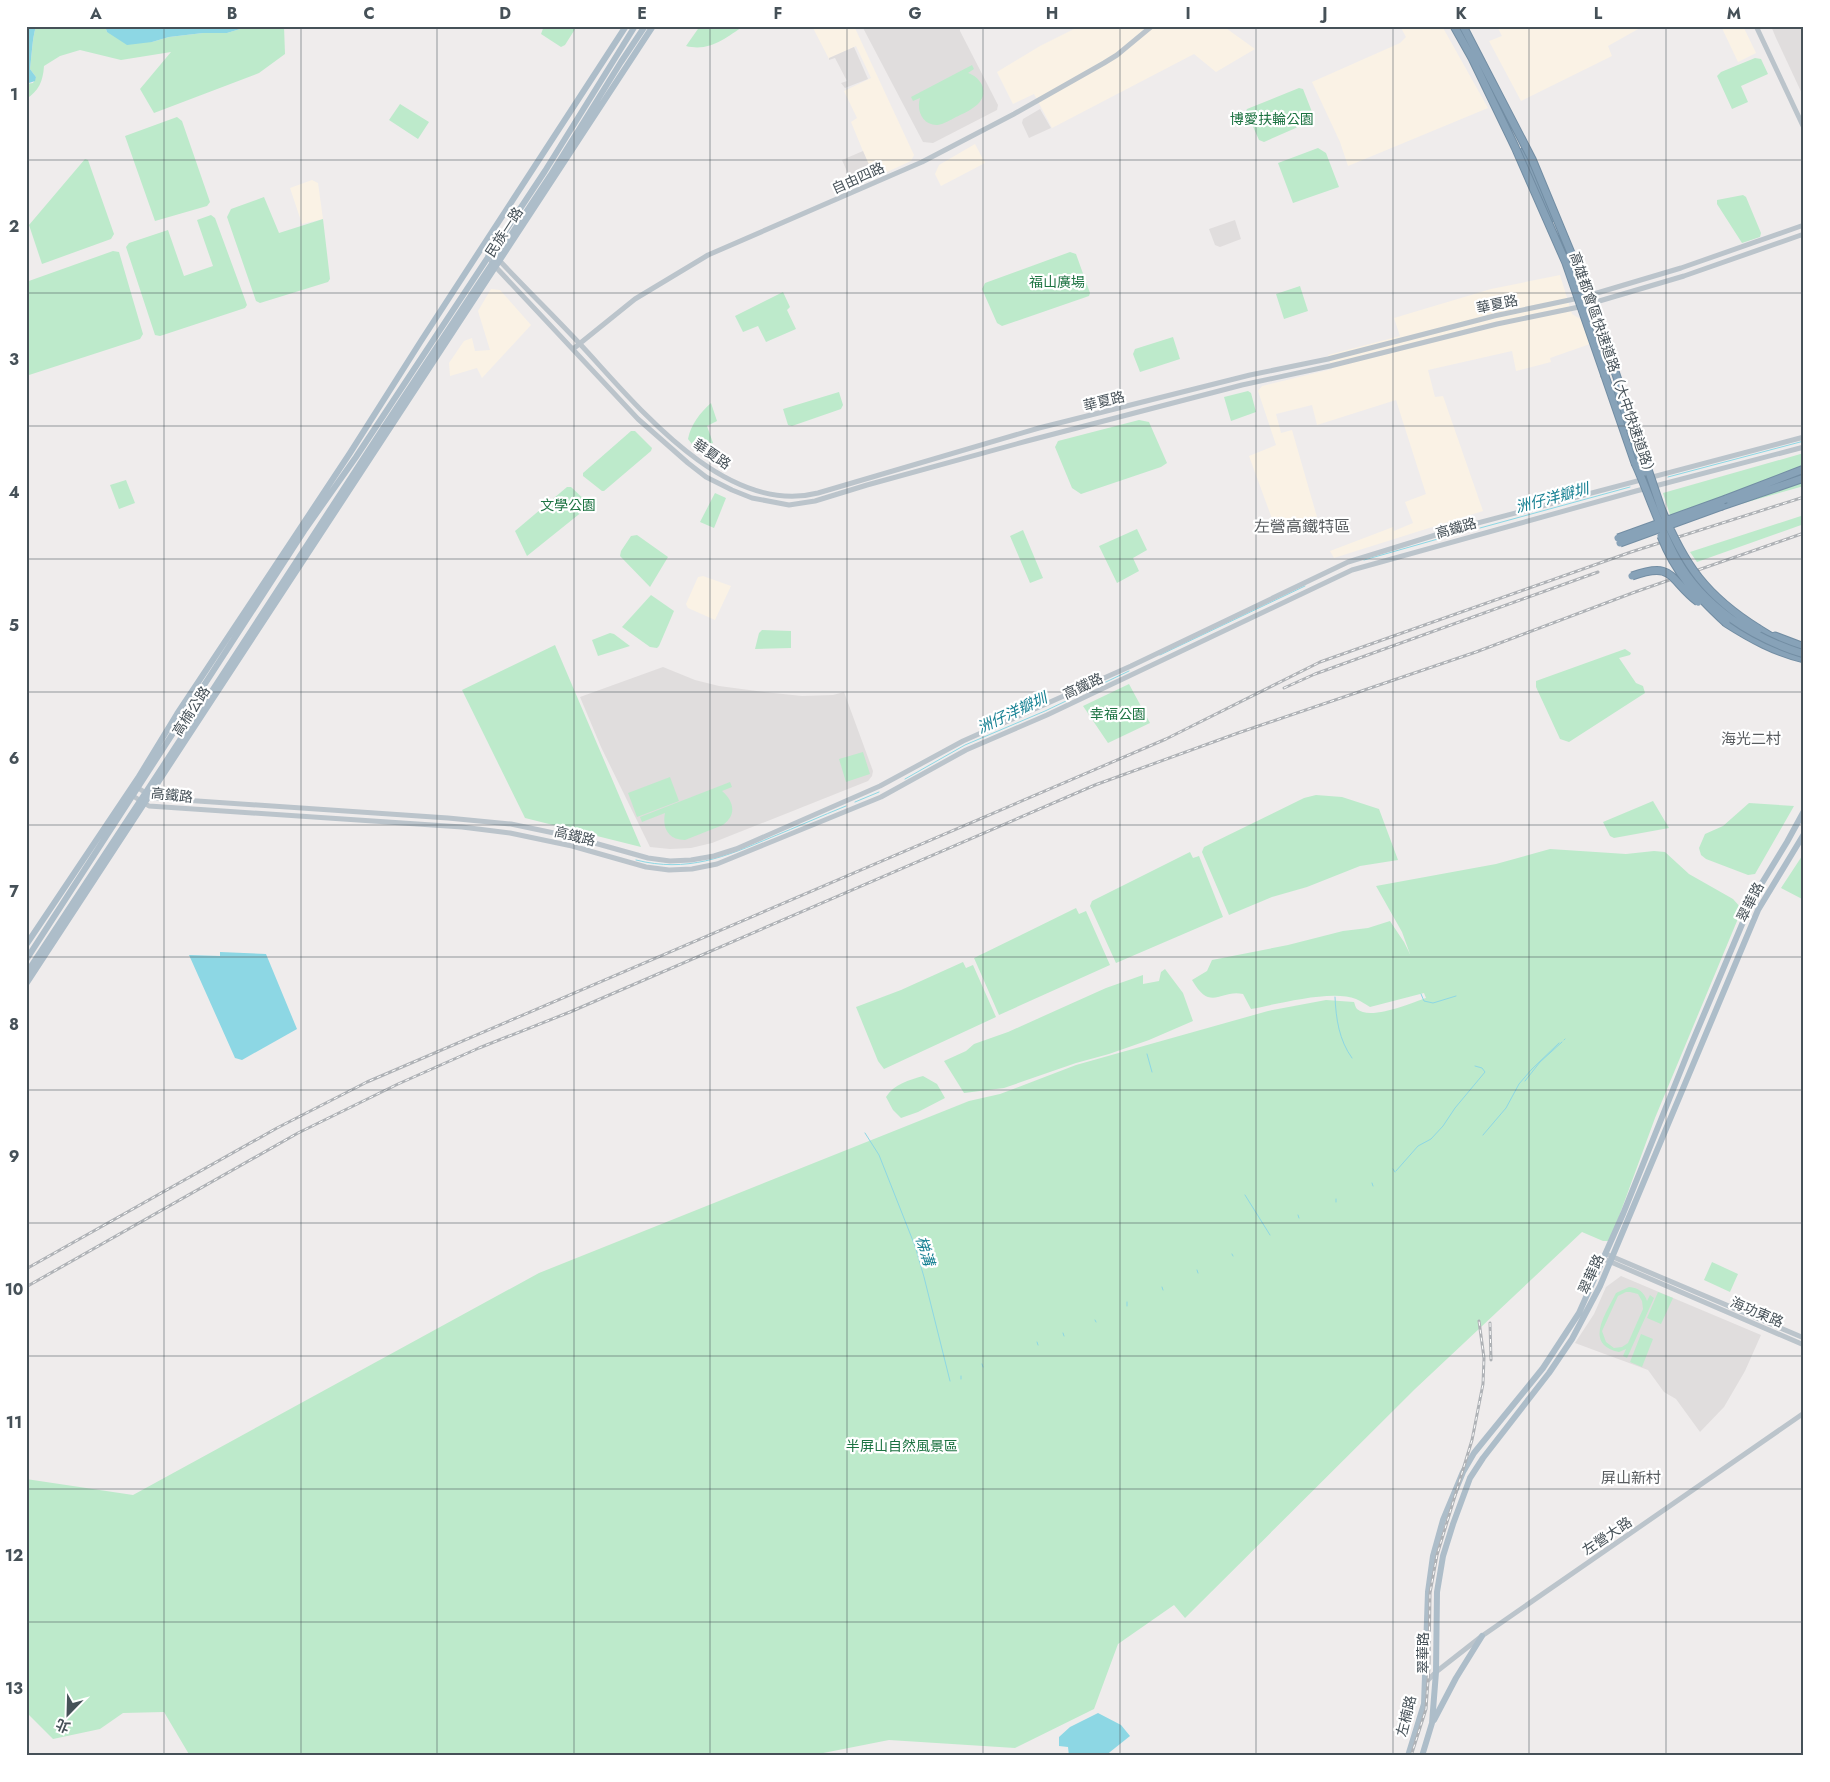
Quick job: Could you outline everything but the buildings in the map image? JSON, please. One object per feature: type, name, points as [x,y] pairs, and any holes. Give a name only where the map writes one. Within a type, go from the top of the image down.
[{"type":"highway","name":"高雄都會區快速道路（大中快速道路）","points":[[1454,26],[1472,58],[1515,147],[1562,254],[1636,463],[1644,495],[1676,568],[1700,599],[1726,623],[1773,650],[1804,659]]},
{"type":"highway","name":"高雄都會區快速道路（大中快速道路）","points":[[1463,26],[1532,159],[1593,306],[1674,540],[1696,575],[1710,592],[1730,610],[1759,629],[1804,647]]},
{"type":"highway","points":[[1523,152],[1587,308],[1605,376]]},
{"type":"highway","points":[[1586,296],[1642,468],[1662,508]]},
{"type":"highway","points":[[1636,463],[1662,530],[1676,559],[1692,583],[1719,610],[1747,630],[1772,643],[1804,652]]},
{"type":"highway","points":[[1804,469],[1619,540],[1804,478]]},
{"type":"highway","points":[[1726,499],[1745,495],[1804,474]]},
{"type":"highway","points":[[1632,576],[1651,570],[1666,572],[1689,595],[1726,623]]},
{"type":"highway","points":[[1759,629],[1775,640],[1804,652]]},
{"type":"main road","name":"民族一路","points":[[364,432],[420,342],[626,26]]},
{"type":"main road","name":"民族一路","points":[[370,447],[488,255],[545,171],[635,26]]},
{"type":"main road","name":"民族一路","points":[[496,262],[645,26]]},
{"type":"main road","name":"民族一路","points":[[370,447],[653,26]]},
{"type":"main road","name":"高楠公路","points":[[26,960],[132,793],[177,714],[364,432]]},
{"type":"main road","name":"高楠公路","points":[[26,945],[132,793],[138,788],[304,531],[370,447]]},
{"type":"main road","name":"高楠公路","points":[[26,974],[148,795],[370,447]]},
{"type":"main road","points":[[177,714],[194,724]]},
{"type":"main road","name":"高楠公路","points":[[26,984],[142,802]]},
{"type":"main road","name":"翠華路","points":[[1432,1723],[1436,1672],[1436,1614],[1442,1565],[1453,1524],[1470,1478],[1483,1458],[1549,1373],[1584,1318],[1690,1045],[1754,896],[1804,811]]},
{"type":"main road","name":"翠華路","points":[[1426,1682],[1428,1592],[1433,1556],[1443,1520],[1463,1472],[1474,1454],[1543,1368],[1579,1313],[1608,1258],[1758,910],[1804,834]]},
{"type":"main road","points":[[1432,1723],[1456,1678],[1482,1636]]},
{"type":"main road","name":"左楠路","points":[[1408,1756],[1424,1704],[1426,1682]]},
{"type":"main road","name":"左楠路","points":[[1422,1756],[1432,1723]]},
{"type":"street","name":"自由四路","points":[[573,350],[635,299],[708,255],[847,196],[939,153],[1014,114],[1104,63],[1117,55],[1152,26]]},
{"type":"street","points":[[1756,26],[1804,128]]},
{"type":"street","name":"華夏路","points":[[496,262],[580,344],[652,420],[711,469],[754,490],[774,496],[796,497],[818,493],[1030,430],[1250,375],[1328,359],[1456,325],[1586,296],[1665,273],[1804,226]]},
{"type":"street","name":"華夏路","points":[[496,262],[573,350],[642,423],[706,477],[752,498],[789,505],[815,501],[1027,441],[1242,385],[1330,366],[1468,331],[1589,304],[1676,279],[1804,234]]},
{"type":"street","points":[[488,255],[496,262]]},
{"type":"street","name":"高鐵路","points":[[138,788],[154,798],[511,824],[573,837],[648,858],[670,861],[714,856],[736,849],[880,786],[963,741],[1131,666],[1348,562],[1456,530],[1804,437]]},
{"type":"street","name":"高鐵路","points":[[132,793],[148,806],[413,823],[504,832],[572,846],[646,867],[668,870],[692,869],[716,864],[881,797],[966,750],[1055,711],[1352,570],[1636,491],[1804,447]]},
{"type":"street","points":[[217,810],[220,802]]},
{"type":"street","name":"海功東路","points":[[1608,1258],[1702,1298],[1804,1338]]},
{"type":"street","name":"海功東路","points":[[1702,1298],[1804,1345]]},
{"type":"street","name":"左營大路","points":[[1426,1682],[1482,1636],[1804,1413]]},
{"type":"shaded area","points":[[812,26],[854,26],[914,155],[911,161],[874,178],[851,122],[857,118],[844,91],[871,78],[856,46],[829,59]]},
{"type":"shaded area","points":[[862,26],[960,26],[960,31],[998,105],[997,110],[933,143],[923,142]]},
{"type":"shaded area","points":[[1080,26],[1223,26],[1255,49],[1216,72],[1194,54],[1052,128],[1034,94],[1013,104],[997,72],[1040,46]]},
{"type":"shaded area","points":[[1400,26],[1442,26],[1488,108],[1348,166],[1340,142],[1312,82],[1400,43],[1406,37]]},
{"type":"shaded area","points":[[1497,26],[1639,26],[1640,28],[1608,46],[1612,56],[1521,101],[1489,41],[1502,36]]},
{"type":"shaded area","points":[[1721,26],[1743,26],[1756,53],[1738,62]]},
{"type":"shaded area","points":[[1771,26],[1804,26],[1804,98],[1776,38]]},
{"type":"shaded area","points":[[854,47],[868,79],[845,88],[841,83],[847,81],[835,58],[829,60],[829,58]]},
{"type":"shaded area","points":[[1040,109],[1051,128],[1029,138],[1022,123],[1023,119]]},
{"type":"shaded area","points":[[975,144],[985,163],[941,186],[935,174],[939,165]]},
{"type":"shaded area","points":[[863,151],[874,176],[853,185],[842,160]]},
{"type":"shaded area","points":[[312,180],[318,183],[323,219],[302,224],[290,188]]},
{"type":"shaded area","points":[[1235,220],[1241,239],[1220,247],[1215,245],[1209,229]]},
{"type":"shaded area","points":[[1560,275],[1572,314],[1582,320],[1590,344],[1550,358],[1551,362],[1516,371],[1512,351],[1428,370],[1435,397],[1443,396],[1483,511],[1334,558],[1330,551],[1393,527],[1394,531],[1413,523],[1405,502],[1426,494],[1396,400],[1317,425],[1312,405],[1276,414],[1281,433],[1292,430],[1317,517],[1278,535],[1249,456],[1276,445],[1258,391],[1262,386],[1332,369],[1328,355],[1400,336],[1394,318],[1491,289]]},
{"type":"shaded area","points":[[491,289],[500,290],[531,325],[482,378],[477,368],[450,376],[449,363],[464,341],[472,338],[475,351],[490,350],[478,311]]},
{"type":"shaded area","points":[[703,576],[731,586],[715,620],[688,608],[686,604],[698,577]]},
{"type":"shaded area","points":[[663,667],[695,680],[719,686],[802,696],[833,695],[844,692],[873,771],[872,776],[868,781],[712,843],[691,848],[670,849],[650,847],[601,747],[580,697]]},
{"type":"shaded area","points":[[1621,1276],[1761,1335],[1745,1371],[1724,1407],[1700,1432],[1676,1399],[1664,1392],[1648,1370],[1575,1343],[1594,1314],[1606,1287]]},
{"type":"green space","points":[[36,26],[105,26],[107,32],[152,42],[169,37],[203,33],[227,33],[250,26],[284,26],[285,54],[259,73],[154,113],[140,89],[171,52],[121,60],[80,50],[60,56],[44,66],[40,85],[26,99],[26,84],[33,83],[36,77],[30,69]]},
{"type":"green space","points":[[544,26],[577,26],[565,45],[561,47],[541,34]]},
{"type":"green space","points":[[700,26],[744,26],[717,43],[703,47],[686,46]]},
{"type":"green space","points":[[1755,58],[1761,59],[1768,74],[1741,86],[1748,102],[1732,109],[1717,76],[1721,72]]},
{"type":"green space","points":[[972,65],[974,69],[968,73],[982,85],[983,97],[980,101],[976,106],[942,124],[933,125],[928,123],[920,113],[920,98],[913,101],[911,97]]},
{"type":"green space","name":"博愛扶輪公園","points":[[1299,88],[1303,89],[1314,120],[1264,142],[1259,140],[1246,111],[1247,109]]},
{"type":"green space","points":[[400,104],[429,122],[418,139],[389,120]]},
{"type":"green space","points":[[177,117],[182,121],[210,202],[207,206],[155,221],[125,136]]},
{"type":"green space","points":[[1318,148],[1326,153],[1339,187],[1293,203],[1278,163]]},
{"type":"green space","points":[[85,159],[88,160],[114,234],[111,239],[42,264],[29,225]]},
{"type":"green space","points":[[1743,195],[1746,197],[1761,233],[1760,237],[1742,243],[1717,204],[1717,200]]},
{"type":"green space","points":[[264,197],[279,233],[323,219],[330,279],[328,282],[260,303],[256,301],[227,217],[231,209]]},
{"type":"green space","points":[[211,215],[215,218],[247,305],[245,308],[160,336],[155,335],[126,247],[129,243],[168,230],[184,276],[213,266],[197,220]]},
{"type":"green space","points":[[113,251],[119,252],[143,334],[140,339],[26,376],[26,282]]},
{"type":"green space","name":"福山廣場","points":[[1070,252],[1076,254],[1090,293],[1089,296],[1002,326],[997,323],[982,289],[985,283]]},
{"type":"green space","points":[[1300,286],[1308,311],[1284,319],[1276,294]]},
{"type":"green space","points":[[783,292],[790,307],[787,310],[796,329],[766,342],[758,326],[743,332],[735,316]]},
{"type":"green space","points":[[1173,337],[1180,359],[1140,372],[1133,354],[1135,349]]},
{"type":"green space","points":[[1248,391],[1251,393],[1256,412],[1231,421],[1224,397]]},
{"type":"green space","points":[[839,392],[843,405],[841,409],[792,426],[788,425],[783,409]]},
{"type":"green space","points":[[711,403],[717,421],[707,426],[713,443],[695,448],[688,439],[691,428],[696,419]]},
{"type":"green space","points":[[1139,420],[1149,422],[1167,463],[1161,467],[1081,494],[1072,488],[1055,447],[1058,441]]},
{"type":"green space","name":"文學公園","points":[[631,431],[635,431],[652,448],[651,451],[602,491],[583,476],[583,473]]},
{"type":"green space","points":[[1804,453],[1804,486],[1737,505],[1670,515],[1663,493]]},
{"type":"green space","points":[[126,480],[135,503],[119,509],[110,485]]},
{"type":"green space","name":"文學公園","points":[[567,487],[571,487],[588,503],[588,507],[527,556],[515,531]]},
{"type":"green space","points":[[715,493],[726,498],[714,528],[700,522]]},
{"type":"green space","points":[[1804,515],[1804,524],[1697,562],[1690,552]]},
{"type":"green space","points":[[1137,529],[1147,550],[1133,558],[1139,571],[1117,583],[1099,546]]},
{"type":"green space","points":[[1023,530],[1043,578],[1030,583],[1010,536]]},
{"type":"green space","points":[[637,535],[668,557],[650,587],[620,556],[621,551],[631,536]]},
{"type":"green space","points":[[651,595],[674,611],[657,648],[650,647],[622,627]]},
{"type":"green space","points":[[762,630],[791,631],[791,648],[755,649],[759,633]]},
{"type":"green space","points":[[610,633],[630,646],[598,656],[592,640]]},
{"type":"green space","points":[[555,645],[641,847],[525,818],[462,690]]},
{"type":"green space","points":[[1625,649],[1631,653],[1630,655],[1619,658],[1636,683],[1643,686],[1645,693],[1569,742],[1560,739],[1536,687],[1536,681]]},
{"type":"green space","name":"幸福公園","points":[[1129,684],[1150,723],[1108,743],[1083,706]]},
{"type":"green space","points":[[863,752],[870,774],[846,782],[839,759]]},
{"type":"green space","points":[[670,777],[679,801],[637,817],[628,793]]},
{"type":"green space","points":[[730,782],[732,787],[722,791],[729,799],[732,812],[723,825],[685,840],[674,838],[670,835],[664,824],[665,813],[642,822],[640,817]]},
{"type":"green space","points":[[1316,795],[1342,797],[1379,809],[1398,860],[1360,866],[1307,887],[1272,897],[1229,915],[1202,852],[1204,847],[1304,798]]},
{"type":"green space","points":[[1653,801],[1669,828],[1614,838],[1610,836],[1603,822]]},
{"type":"green space","points":[[1749,803],[1794,806],[1755,874],[1748,875],[1706,859],[1701,855],[1699,848],[1705,834],[1723,826]]},
{"type":"green space","name":"半屏山自然風景區","points":[[1550,849],[1626,854],[1654,851],[1665,852],[1689,874],[1733,899],[1742,909],[1655,1118],[1610,1241],[1603,1241],[1582,1232],[1415,1389],[1185,1618],[1174,1605],[1118,1644],[1094,1709],[1015,1748],[889,1740],[808,1756],[190,1756],[164,1712],[123,1713],[100,1729],[53,1739],[26,1712],[26,1479],[133,1495],[539,1273],[969,1101],[1000,1094],[1076,1065],[1268,1011],[1326,1000],[1354,1002],[1357,1009],[1371,1013],[1391,1010],[1426,998],[1424,993],[1370,1007],[1346,996],[1319,996],[1251,1009],[1243,994],[1235,993],[1210,998],[1199,990],[1192,980],[1207,971],[1212,960],[1288,945],[1343,931],[1368,928],[1390,921],[1410,954],[1402,932],[1376,886],[1496,864]]},
{"type":"green space","points":[[1190,852],[1193,858],[1199,856],[1223,917],[1116,963],[1090,906],[1092,901]]},
{"type":"green space","points":[[1804,853],[1804,900],[1781,888]]},
{"type":"green space","points":[[1076,908],[1079,914],[1086,911],[1110,965],[999,1015],[974,958]]},
{"type":"green space","points":[[963,962],[966,968],[973,965],[996,1017],[884,1069],[878,1061],[856,1007],[901,990]]},
{"type":"green space","points":[[1165,969],[1183,993],[1193,1021],[1149,1040],[1004,1088],[964,1093],[944,1061],[966,1051],[974,1044],[1008,1032],[1106,988],[1143,975],[1143,984],[1159,981],[1161,972]]},
{"type":"green space","points":[[923,1076],[937,1084],[945,1098],[918,1112],[901,1118],[893,1110],[886,1097],[898,1086]]},
{"type":"green space","points":[[1712,1262],[1738,1274],[1730,1292],[1704,1280]]},
{"type":"green space","points":[[1629,1287],[1641,1291],[1647,1301],[1650,1295],[1654,1298],[1627,1358],[1623,1356],[1626,1349],[1619,1352],[1608,1348],[1602,1342],[1600,1335],[1603,1319],[1616,1293]],"holes":[[[1630,1292],[1638,1294],[1642,1301],[1643,1309],[1628,1343],[1622,1347],[1614,1348],[1606,1342],[1602,1331],[1618,1296]]]},
{"type":"green space","points":[[1658,1292],[1673,1298],[1661,1324],[1647,1318]]},
{"type":"green space","points":[[1641,1334],[1653,1339],[1642,1367],[1630,1362]]},
{"type":"water","points":[[26,26],[36,26],[30,69],[36,77],[35,81],[26,84]]},
{"type":"water","points":[[105,26],[250,26],[227,33],[203,33],[169,37],[152,42],[127,45],[107,32]]},
{"type":"water","points":[[220,952],[266,954],[297,1029],[242,1060],[235,1058],[189,955],[220,956]]},
{"type":"water","points":[[1098,1713],[1121,1725],[1130,1736],[1105,1756],[1069,1756],[1068,1747],[1059,1746],[1059,1737],[1070,1727]]},
{"type":"waterway","name":"洲仔洋瓣圳","points":[[1668,477],[1804,441]]},
{"type":"waterway","name":"洲仔洋瓣圳","points":[[1480,528],[1630,487]]},
{"type":"waterway","name":"洲仔洋瓣圳","points":[[1364,560],[1452,535]]},
{"type":"waterway","name":"洲仔洋瓣圳","points":[[1160,655],[1305,586]]},
{"type":"waterway","name":"洲仔洋瓣圳","points":[[905,779],[965,745],[1045,711],[1129,671]]},
{"type":"waterway","name":"洲仔洋瓣圳","points":[[855,802],[879,792]]},
{"type":"waterway","name":"洲仔洋瓣圳","points":[[636,860],[672,865],[706,861],[738,851],[846,806]]},
{"type":"waterway","points":[[1421,994],[1424,1001],[1433,1003],[1456,996]]},
{"type":"waterway","name":"梯溝","points":[[1335,997],[1339,1029],[1344,1044],[1352,1058]]},
{"type":"waterway","points":[[1525,1081],[1540,1062],[1562,1042]]},
{"type":"waterway","points":[[1483,1135],[1506,1108],[1519,1084],[1559,1043]]},
{"type":"waterway","points":[[1147,1054],[1152,1072]]},
{"type":"waterway","points":[[1396,1171],[1418,1146],[1431,1139],[1443,1126],[1455,1108],[1485,1072],[1482,1068],[1475,1066]]},
{"type":"waterway","name":"梯溝","points":[[865,1133],[879,1155],[915,1246],[950,1381]]},
{"type":"waterway","name":"梯溝","points":[[1245,1195],[1270,1235]]},
{"type":"railway","points":[[26,1269],[277,1128],[367,1082],[1166,739],[1320,662],[1631,552],[1804,497]]},
{"type":"railway","points":[[26,1287],[298,1133],[398,1084],[479,1048],[570,1012],[1095,785],[1238,733],[1476,652],[1635,592],[1804,533]]},
{"type":"railway","points":[[1284,688],[1315,674],[1598,572]]},
{"type":"railway","points":[[1411,1756],[1426,1709],[1429,1667],[1430,1593],[1437,1555],[1472,1440],[1483,1384],[1484,1358],[1479,1321]]},
{"type":"railway","points":[[1490,1323],[1491,1360]]},
{"type":"district","name":"左營高鐵特區","points":[[1302,526]]},
{"type":"district","name":"海光二村","points":[[1751,739]]},
{"type":"district","name":"屏山新村","points":[[1631,1478]]}]
